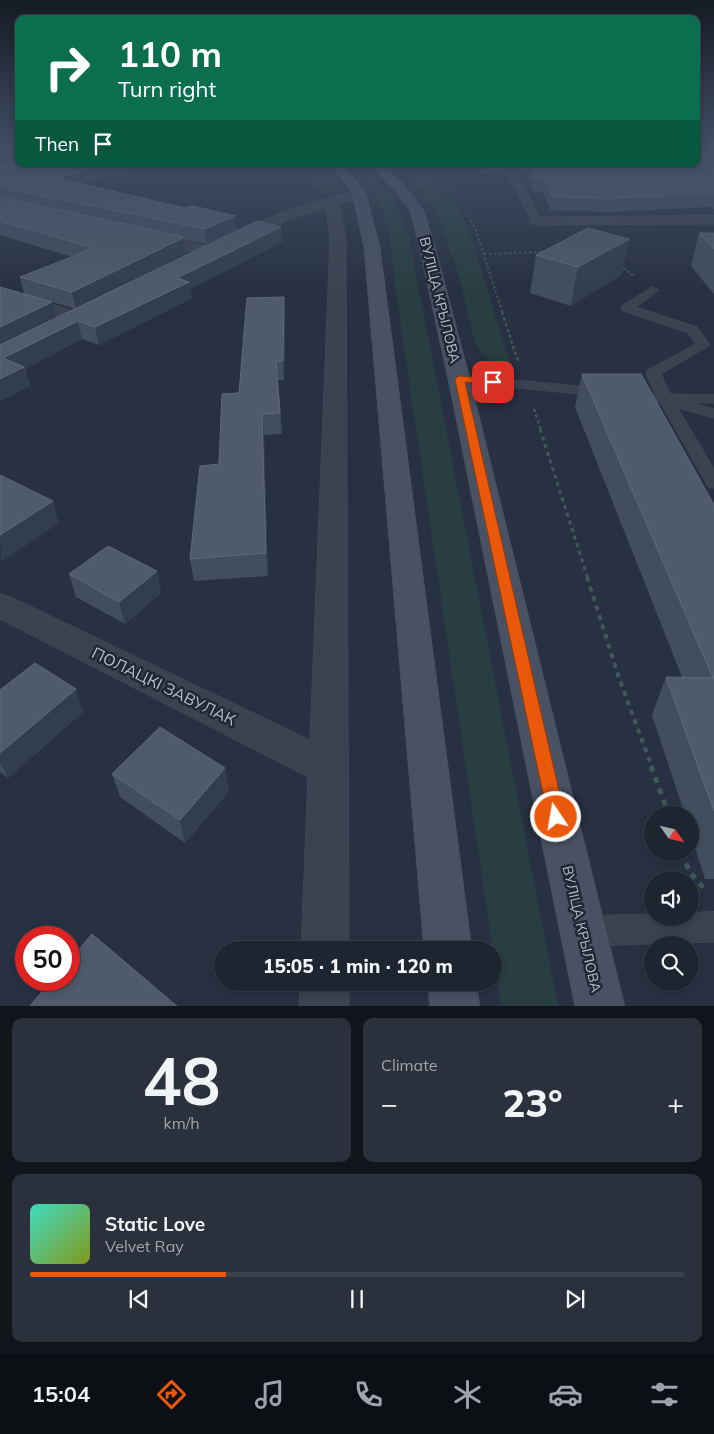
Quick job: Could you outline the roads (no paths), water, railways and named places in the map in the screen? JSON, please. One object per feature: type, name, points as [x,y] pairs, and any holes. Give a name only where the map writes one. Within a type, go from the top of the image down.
[{"type":"main road","name":"ВУЛІЦА КРЫЛОВА","points":[[406,196],[417,211],[459,379],[600,1006]]},
{"type":"main road","points":[[345,197],[372,247],[447,941]]},
{"type":"main road","points":[[453,991],[454,1006]]},
{"type":"street","points":[[183,264],[285,216],[345,197],[338,240],[325,941]]},
{"type":"street","points":[[537,221],[714,220]]},
{"type":"street","points":[[133,234],[209,251]]},
{"type":"street","points":[[0,294],[78,318]]},
{"type":"street","points":[[61,327],[96,309]]},
{"type":"street","name":"ПОЛАЦКІ ЗАВУЛАК","points":[[0,605],[329,768]]},
{"type":"street","points":[[324,1006],[325,991]]},
{"type":"lane","points":[[524,196],[537,221]]},
{"type":"lane","points":[[653,290],[626,308],[693,330],[702,345],[653,373],[665,398],[714,483]]},
{"type":"lane","points":[[459,379],[615,394]]},
{"type":"lane","points":[[645,396],[714,399]]},
{"type":"lane","points":[[665,398],[714,414]]},
{"type":"lane","points":[[582,931],[714,927]]}]
